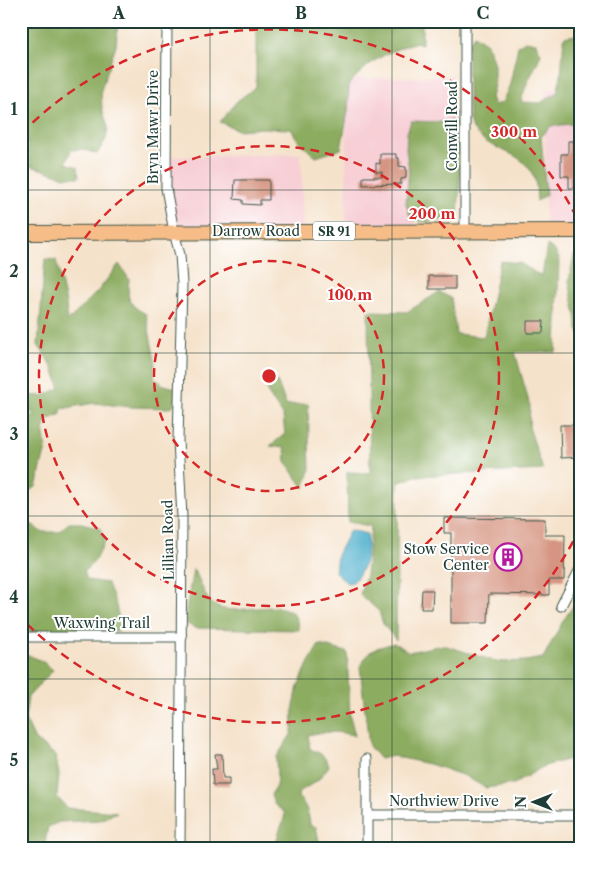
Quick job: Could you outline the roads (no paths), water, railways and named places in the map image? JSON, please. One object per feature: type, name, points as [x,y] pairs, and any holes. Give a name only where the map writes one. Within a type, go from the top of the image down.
[{"type":"main road","name":"Darrow Road","points":[[21,233],[581,231]]},
{"type":"street","name":"Bryn Mawr Drive","points":[[167,21],[166,188],[174,232]]},
{"type":"street","name":"Conwill Road","points":[[465,21],[465,231]]},
{"type":"street","name":"Lillian Road","points":[[174,232],[180,255],[182,284],[178,440],[182,517],[180,848]]},
{"type":"street","points":[[561,606],[581,567]]},
{"type":"street","name":"Waxwing Trail","points":[[21,636],[182,637]]},
{"type":"street","points":[[367,759],[367,848]]},
{"type":"street","name":"Northview Drive","points":[[367,815],[581,815]]},
{"type":"water","points":[[350,530],[367,534],[367,548],[361,571],[353,582],[347,583],[335,572],[337,555]]},
{"type":"place","name":"Stow Service Center","points":[[508,557]]}]
